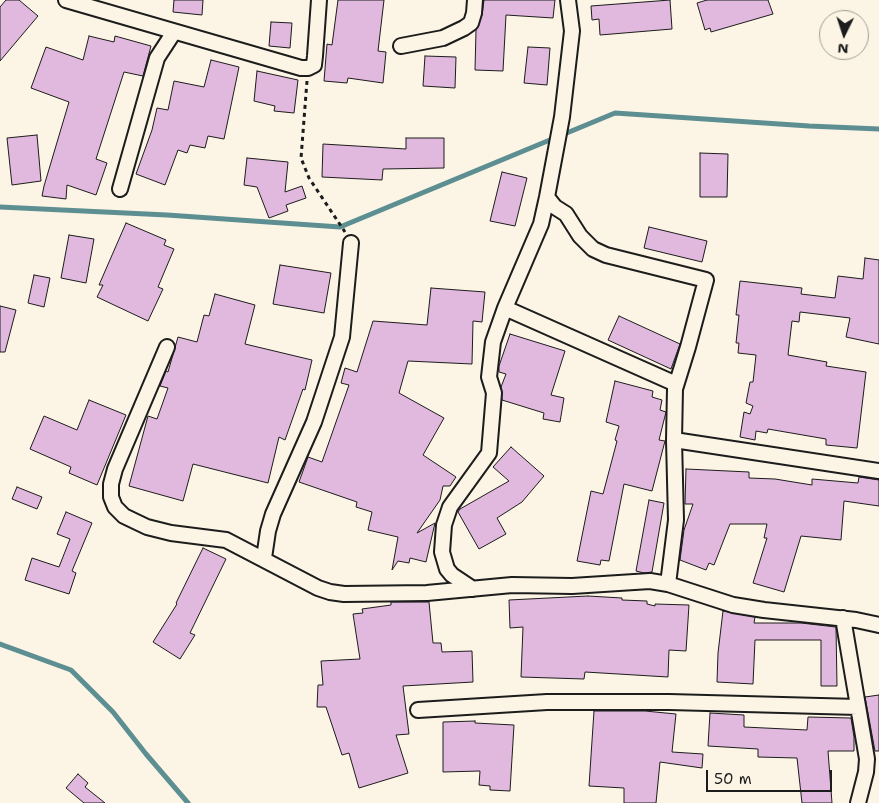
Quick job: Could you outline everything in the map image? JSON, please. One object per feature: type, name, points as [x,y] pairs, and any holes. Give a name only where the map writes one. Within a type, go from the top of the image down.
[{"type":"street","points":[[66,0],[301,68],[308,68],[314,65],[319,0]]},
{"type":"street","points":[[401,46],[443,38],[464,28],[471,23],[475,0]]},
{"type":"street","points":[[473,589],[452,575],[447,569],[442,552],[444,525],[450,507],[488,453],[494,393],[489,377],[493,342],[505,308],[541,224],[548,197],[562,117],[572,31],[568,0]]},
{"type":"street","points":[[120,188],[156,58],[174,32]]},
{"type":"street","points":[[548,197],[555,207],[566,214],[580,236],[593,249],[606,255],[706,280],[676,384],[674,440],[676,520],[668,584]]},
{"type":"street","points":[[264,558],[273,514],[314,422],[342,337],[348,238]]},
{"type":"street","points":[[505,308],[676,384]]},
{"type":"street","points":[[167,347],[115,469],[111,484],[111,497],[115,507],[124,516],[147,528],[226,540],[264,558],[318,588],[344,594],[427,593],[512,586],[572,586],[650,581],[668,584],[733,604],[764,610],[843,618],[879,626]]},
{"type":"street","points":[[674,440],[879,471]]},
{"type":"street","points":[[843,618],[867,759],[866,772],[858,803]]},
{"type":"street","points":[[418,710],[547,702],[668,702],[858,707]]},
{"type":"path","points":[[308,68],[301,158],[309,178],[348,238]]},
{"type":"building","points":[[6,0],[19,0],[38,16],[0,61],[0,7]]},
{"type":"building","points":[[174,0],[203,0],[202,15],[173,12]]},
{"type":"building","points":[[338,0],[384,0],[378,51],[386,52],[383,83],[348,78],[347,83],[324,81],[327,44],[332,45]]},
{"type":"building","points":[[484,0],[555,0],[553,18],[506,15],[503,71],[475,70],[476,30],[482,15]]},
{"type":"building","points":[[670,0],[672,29],[600,35],[599,19],[592,20],[591,6]]},
{"type":"building","points":[[707,0],[768,0],[773,14],[711,32],[710,28],[705,30],[697,3]]},
{"type":"building","points":[[271,22],[292,23],[290,48],[269,46]]},
{"type":"building","points":[[89,36],[114,42],[115,36],[151,46],[143,76],[124,72],[96,159],[107,163],[96,195],[67,185],[66,199],[42,196],[69,102],[31,88],[46,47],[83,60]]},
{"type":"building","points":[[528,47],[550,48],[547,85],[524,83]]},
{"type":"building","points":[[425,56],[456,57],[455,88],[423,86]]},
{"type":"building","points":[[211,60],[239,67],[224,139],[208,136],[205,148],[190,145],[187,153],[178,150],[165,185],[136,174],[152,130],[157,108],[168,110],[174,81],[204,87]]},
{"type":"building","points":[[257,71],[298,80],[294,113],[274,111],[275,106],[254,101]]},
{"type":"building","points":[[37,135],[41,181],[12,185],[7,138]]},
{"type":"building","points":[[406,138],[444,138],[444,168],[383,169],[382,180],[322,177],[323,144],[406,149]]},
{"type":"building","points":[[700,153],[728,154],[727,197],[700,197]]},
{"type":"building","points":[[247,158],[288,162],[285,192],[302,186],[306,198],[286,205],[288,211],[269,218],[257,187],[244,185]]},
{"type":"building","points":[[502,172],[527,178],[515,226],[490,221]]},
{"type":"building","points":[[126,223],[166,240],[164,245],[174,249],[158,287],[163,289],[148,321],[97,297],[103,285],[99,285]]},
{"type":"building","points":[[649,227],[707,241],[702,262],[644,248]]},
{"type":"building","points":[[69,235],[94,239],[86,283],[61,278]]},
{"type":"building","points":[[865,258],[879,260],[879,344],[846,337],[850,318],[800,312],[799,322],[792,321],[788,355],[827,362],[826,366],[866,372],[857,448],[826,445],[826,439],[768,429],[767,433],[756,431],[755,440],[740,437],[744,412],[750,414],[753,406],[746,403],[750,382],[753,382],[756,355],[738,353],[739,343],[736,343],[739,315],[736,315],[740,281],[802,288],[801,294],[835,298],[838,276],[863,279]]},
{"type":"building","points":[[280,265],[331,273],[324,313],[273,304]]},
{"type":"building","points":[[34,275],[50,278],[44,307],[28,303]]},
{"type":"building","points":[[431,288],[485,292],[482,322],[473,321],[472,364],[408,361],[399,393],[444,418],[423,455],[456,477],[450,486],[443,486],[440,500],[417,533],[435,523],[426,562],[410,558],[409,563],[398,561],[392,570],[398,537],[368,530],[372,512],[356,507],[357,502],[299,482],[308,457],[322,462],[349,385],[341,383],[345,368],[357,372],[373,321],[427,325]]},
{"type":"building","points":[[215,294],[255,305],[245,344],[312,360],[305,390],[303,389],[285,440],[279,437],[268,483],[193,464],[183,501],[129,486],[148,416],[157,419],[168,388],[160,386],[166,371],[168,372],[178,337],[197,342],[204,315],[209,316]]},
{"type":"building","points":[[0,306],[16,310],[5,352],[0,352]]},
{"type":"building","points":[[619,316],[680,344],[671,369],[608,340]]},
{"type":"building","points":[[510,334],[565,351],[551,395],[564,398],[560,422],[543,419],[544,413],[502,400],[501,387],[506,374],[499,372],[499,366]]},
{"type":"building","points":[[615,381],[653,391],[652,397],[662,400],[660,410],[666,412],[659,440],[665,441],[652,491],[624,484],[609,561],[601,560],[600,565],[577,561],[591,491],[603,494],[617,441],[615,440],[619,426],[606,422]]},
{"type":"building","points":[[89,400],[126,415],[97,485],[69,473],[71,467],[30,449],[44,416],[77,430]]},
{"type":"building","points":[[511,447],[544,476],[522,502],[497,518],[506,534],[479,549],[458,512],[460,509],[509,481],[493,467]]},
{"type":"building","points":[[686,469],[749,472],[749,478],[775,479],[812,485],[812,479],[858,483],[859,477],[879,480],[879,506],[844,501],[841,540],[801,536],[784,592],[753,583],[767,538],[764,538],[767,524],[730,524],[714,565],[709,563],[706,570],[680,560],[684,530],[693,504],[685,504]]},
{"type":"building","points":[[17,487],[42,497],[37,509],[12,499]]},
{"type":"building","points":[[649,500],[664,503],[652,572],[644,573],[636,571]]},
{"type":"building","points":[[66,512],[92,523],[72,571],[76,573],[69,594],[25,580],[32,558],[59,567],[70,539],[57,534]]},
{"type":"building","points":[[203,548],[226,559],[190,633],[195,635],[180,659],[153,642],[177,604]]},
{"type":"building","points":[[588,596],[647,601],[647,604],[655,606],[655,604],[689,605],[686,651],[669,650],[668,677],[585,672],[584,679],[521,677],[523,627],[510,628],[509,600]]},
{"type":"building","points":[[391,602],[429,602],[433,643],[441,643],[442,652],[472,651],[473,682],[403,686],[409,734],[396,735],[408,773],[359,788],[349,753],[342,755],[326,707],[317,707],[318,685],[323,685],[321,661],[360,659],[353,614],[363,613],[362,609],[391,605]]},
{"type":"building","points":[[723,611],[755,617],[754,623],[801,623],[836,627],[837,686],[821,686],[821,640],[755,640],[753,684],[717,682]]},
{"type":"building","points":[[879,695],[879,751],[875,751],[865,697]]},
{"type":"building","points":[[594,711],[645,711],[676,714],[672,752],[703,754],[702,768],[660,762],[656,803],[624,803],[624,788],[589,786]]},
{"type":"building","points":[[710,713],[744,715],[744,727],[807,730],[808,717],[851,718],[854,751],[828,751],[832,803],[802,803],[797,758],[758,757],[758,749],[708,746]]},
{"type":"building","points":[[475,721],[475,723],[514,725],[510,791],[490,790],[490,786],[479,785],[480,771],[443,772],[443,722]]},
{"type":"building","points":[[78,774],[88,783],[85,787],[105,803],[84,803],[66,788]]},
{"type":"waterway","points":[[0,207],[167,215],[340,227],[615,113],[879,129]]},
{"type":"waterway","points":[[0,644],[71,670],[113,712],[188,803]]}]
